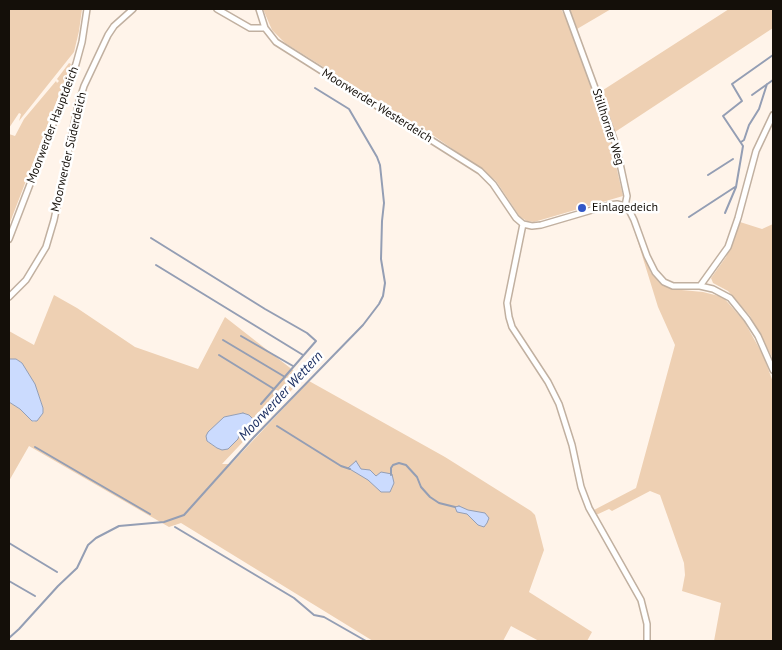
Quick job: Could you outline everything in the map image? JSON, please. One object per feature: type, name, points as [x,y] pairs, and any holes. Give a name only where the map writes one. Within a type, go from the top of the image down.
[{"type":"street","name":"Moorwerder Hauptdeich","points":[[9,239],[76,64],[82,42],[87,9]]},
{"type":"street","name":"Moorwerder Süderdeich","points":[[9,297],[26,280],[46,247],[54,220],[78,104],[84,86],[108,35],[114,26],[132,9]]},
{"type":"street","points":[[217,9],[250,28],[265,28],[258,9]]},
{"type":"street","name":"Stillhorner Weg","points":[[566,9],[616,144],[627,196],[625,206],[634,220],[647,256],[655,272],[664,282],[673,286],[700,286]]},
{"type":"street","name":"Moorwerder Westerdeich","points":[[265,28],[269,35],[283,48],[480,171],[493,184],[516,218],[523,224]]},
{"type":"street","points":[[773,115],[759,143],[728,247],[700,286],[722,293],[737,305],[758,336],[773,370]]},
{"type":"street","points":[[625,206],[609,205],[541,225],[523,224],[507,303],[512,327],[548,382],[559,404],[572,445],[581,487],[589,508],[641,600],[647,624],[647,641]]},
{"type":"shaded area","points":[[9,9],[82,9],[74,52],[19,121],[21,114],[19,113],[9,128]]},
{"type":"shaded area","points":[[263,9],[561,9],[569,24],[609,135],[623,196],[534,222],[527,221],[520,217],[496,181],[481,169],[434,136],[285,43],[272,30]]},
{"type":"shaded area","points":[[568,9],[611,9],[577,29]]},
{"type":"shaded area","points":[[729,9],[773,9],[773,28],[615,132],[600,92]]},
{"type":"shaded area","points":[[69,63],[71,64],[9,225],[9,134],[15,136],[24,119],[56,81],[57,83],[59,81],[57,79]]},
{"type":"shaded area","points":[[740,222],[762,229],[773,224],[773,359],[750,316],[728,291],[713,283],[711,278],[726,257]]},
{"type":"shaded area","points":[[633,226],[651,273],[671,289],[703,292],[723,297],[744,321],[763,355],[773,382],[773,641],[714,641],[721,603],[682,591],[685,575],[684,563],[660,495],[650,491],[612,511],[609,509],[596,515],[594,510],[636,488],[675,345],[658,307]]},
{"type":"shaded area","points":[[54,295],[135,347],[198,369],[225,317],[303,378],[222,464],[231,464],[309,381],[445,457],[531,511],[535,515],[544,550],[529,592],[592,632],[587,641],[539,641],[511,626],[503,641],[373,641],[181,523],[169,527],[29,446],[9,481],[9,402],[34,422],[43,413],[43,408],[38,393],[22,363],[16,359],[9,359],[9,331],[34,345]],"holes":[[[243,413],[253,419],[251,426],[240,432],[238,439],[228,449],[217,448],[207,441],[224,417]]]},
{"type":"water","points":[[9,359],[16,359],[22,363],[35,384],[43,408],[43,413],[37,421],[32,421],[20,409],[9,402]]},
{"type":"water","points":[[243,413],[249,415],[254,423],[249,428],[240,432],[238,439],[228,449],[222,450],[207,441],[206,436],[208,432],[224,417]]},
{"type":"water","points":[[356,461],[361,469],[370,470],[376,476],[381,472],[392,474],[394,483],[390,492],[381,492],[368,480],[348,468]]},
{"type":"water","points":[[459,506],[468,510],[485,513],[489,518],[487,523],[484,527],[478,525],[467,514],[457,512],[455,507]]},
{"type":"waterway","points":[[725,213],[736,187],[743,146],[723,116],[742,101],[732,84],[773,55]]},
{"type":"waterway","points":[[752,95],[773,80]]},
{"type":"waterway","points":[[741,142],[744,140],[749,125],[759,109],[767,84]]},
{"type":"waterway","name":"Moorwerder Wettern","points":[[9,638],[77,568],[88,545],[96,538],[119,526],[164,522],[184,515],[253,438],[363,325],[379,304],[383,296],[385,283],[381,259],[384,203],[380,165],[349,109],[315,88]]},
{"type":"waterway","points":[[708,175],[733,159]]},
{"type":"waterway","points":[[689,217],[735,187]]},
{"type":"waterway","points":[[151,238],[307,333],[316,341],[261,404]]},
{"type":"waterway","points":[[156,265],[303,355]]},
{"type":"waterway","points":[[241,336],[293,366]]},
{"type":"waterway","points":[[223,340],[285,377]]},
{"type":"waterway","points":[[219,355],[274,389]]},
{"type":"waterway","points":[[277,426],[341,466],[350,469]]},
{"type":"waterway","points":[[35,447],[150,514]]},
{"type":"waterway","points":[[391,475],[393,465],[399,463],[406,465],[417,477],[421,487],[430,497],[439,503],[455,507]]},
{"type":"waterway","points":[[175,527],[294,598],[314,615],[324,617],[366,641]]},
{"type":"waterway","points":[[9,543],[57,572]]},
{"type":"waterway","points":[[9,581],[35,596]]},
{"type":"place","name":"Einlagedeich","points":[[582,208]]}]
